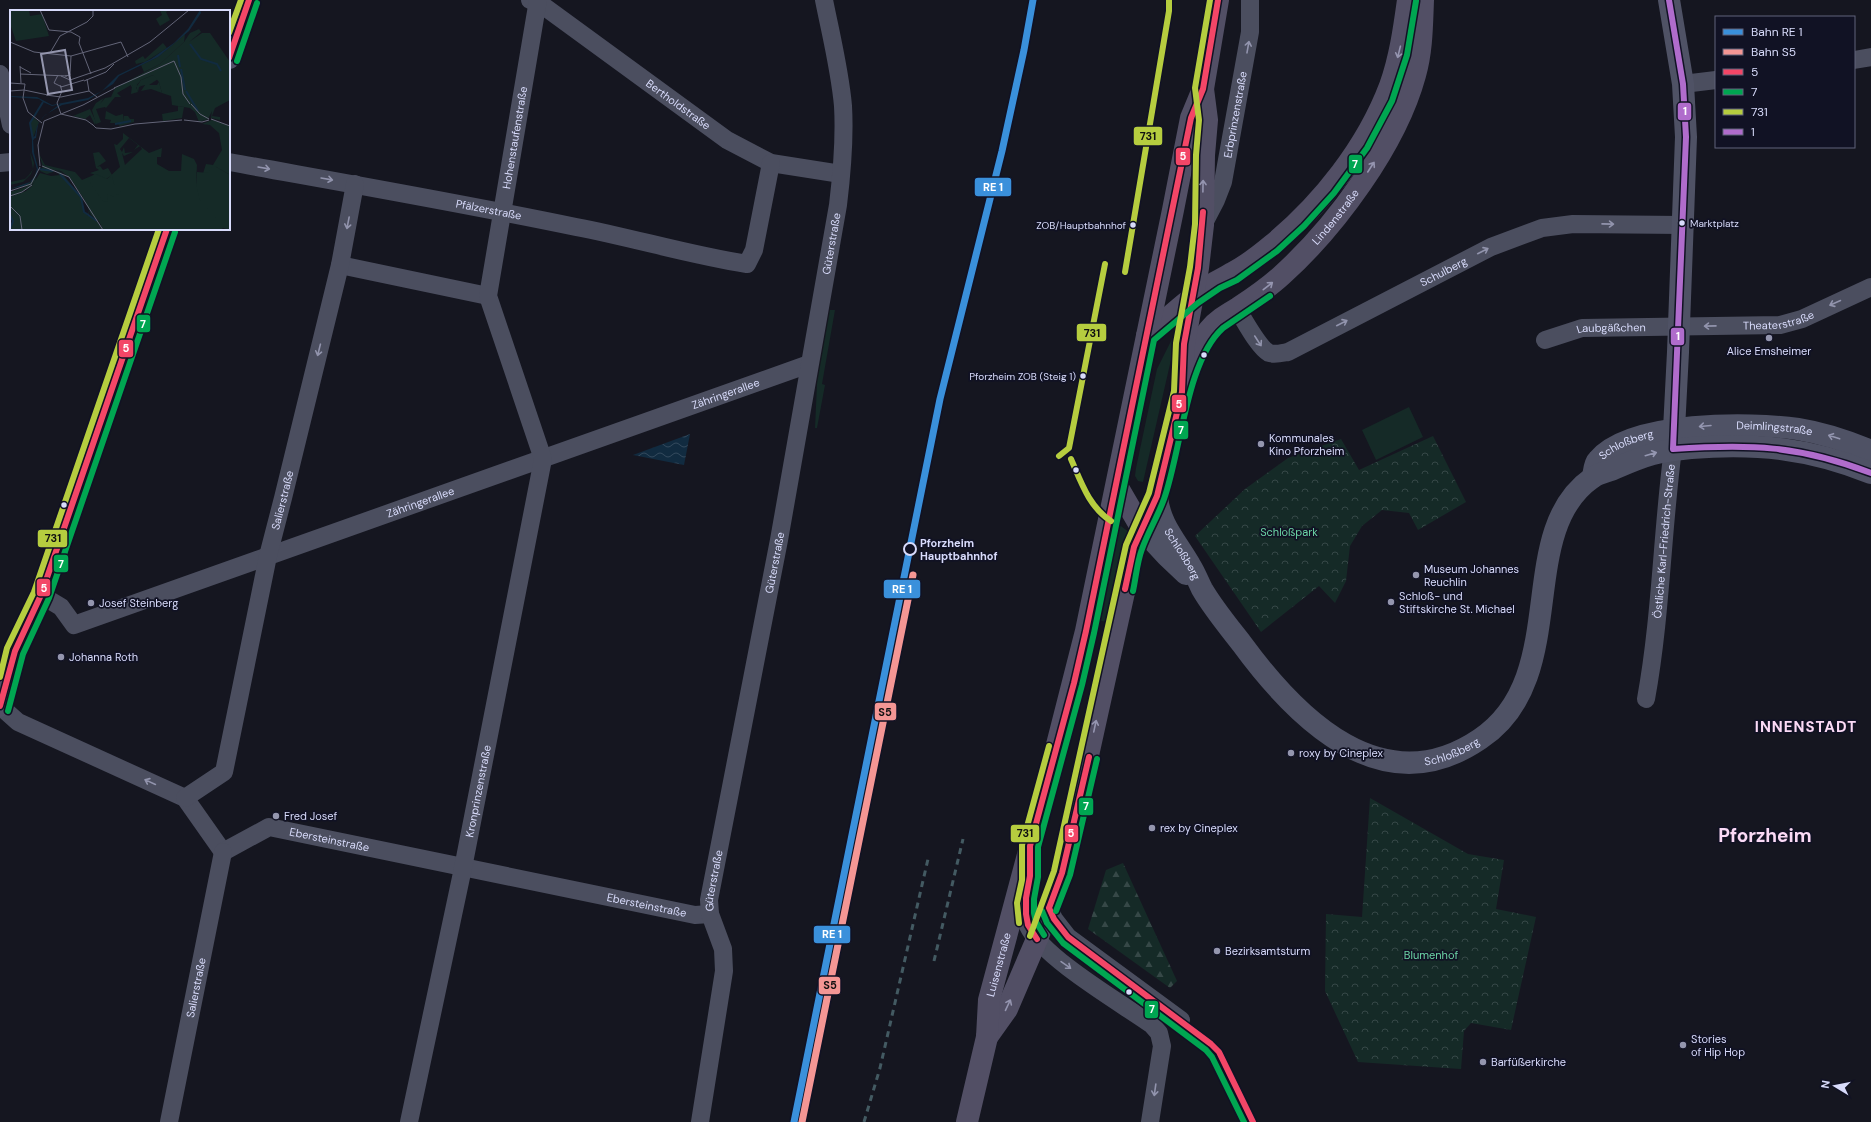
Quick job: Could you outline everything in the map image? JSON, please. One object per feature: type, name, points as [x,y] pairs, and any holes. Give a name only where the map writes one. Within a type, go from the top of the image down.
[{"type":"main road","points":[[230,55],[249,0]]},
{"type":"main road","points":[[1182,392],[1184,344],[1193,297],[1201,240],[1204,155],[1207,120],[1203,89],[1218,0]]},
{"type":"main road","name":"Lindenstraße","points":[[1147,336],[1193,297],[1244,266],[1272,245],[1298,221],[1328,188],[1361,143],[1379,111],[1390,85],[1402,40],[1408,0]]},
{"type":"main road","name":"Lindenstraße","points":[[1182,392],[1196,354],[1206,335],[1218,322],[1281,277],[1316,242],[1362,180],[1379,154],[1399,117],[1415,76],[1421,42],[1423,0]]},
{"type":"main road","name":"Östliche Karl-Friedrich-Straße","points":[[1669,0],[1683,84],[1686,137],[1673,439]]},
{"type":"main road","name":"Luisenstraße","points":[[966,1122],[987,1037],[989,1000],[1074,683],[1117,486],[1191,118],[1203,89]]},
{"type":"main road","points":[[1169,228],[1178,223],[1185,225],[1194,238],[1201,240]]},
{"type":"main road","points":[[0,709],[15,651],[41,595],[167,230]]},
{"type":"main road","points":[[1201,240],[1208,262],[1214,267],[1232,268],[1244,266]]},
{"type":"main road","name":"Luisenstraße","points":[[987,1037],[1007,1009],[1037,939],[1062,872],[1134,547],[1157,496],[1182,392]]},
{"type":"main road","name":"Deimlingstraße","points":[[1673,439],[1728,426],[1796,429],[1826,435],[1871,451]]},
{"type":"main road","name":"Schloßberg","points":[[1157,496],[1158,510],[1162,520],[1190,566],[1202,590],[1256,664],[1280,693],[1328,735],[1361,753],[1392,762],[1425,761],[1453,754],[1476,742],[1492,730],[1517,699],[1528,674],[1537,640],[1552,540],[1567,506],[1575,494],[1592,477],[1596,461],[1605,453],[1637,438],[1673,439]]},
{"type":"main road","name":"Deimlingstraße","points":[[1673,439],[1712,446],[1770,447],[1821,456],[1871,473]]},
{"type":"main road","points":[[1117,486],[1142,529]]},
{"type":"main road","name":"Schloßberg","points":[[1142,529],[1202,590]]},
{"type":"street","name":"Güterstraße","points":[[700,1122],[724,971],[723,949],[710,914],[709,900],[779,540],[838,205],[844,140],[842,102],[824,0]]},
{"type":"street","name":"Erbprinzenstraße","points":[[1201,240],[1223,182],[1250,32],[1250,0]]},
{"type":"street","name":"Bertholdstraße","points":[[535,1],[727,140],[771,163],[841,174]]},
{"type":"street","name":"Hohenstaufenstraße","points":[[535,1],[503,212],[488,296],[543,459]]},
{"type":"street","points":[[1855,60],[1871,58]]},
{"type":"street","points":[[0,74],[10,120]]},
{"type":"street","points":[[1683,84],[1715,80]]},
{"type":"street","points":[[0,163],[10,162]]},
{"type":"street","name":"Pfälzerstraße","points":[[230,162],[503,212],[596,231],[700,256],[747,264],[754,250],[771,163]]},
{"type":"street","name":"Salierstraße","points":[[185,798],[224,772],[268,556],[340,265],[355,184]]},
{"type":"street","name":"Schulberg","points":[[1237,309],[1262,348],[1269,353],[1278,354],[1288,352],[1491,247],[1542,228],[1573,224],[1683,225]]},
{"type":"street","points":[[340,265],[488,296]]},
{"type":"street","name":"Theaterstraße","points":[[1679,327],[1780,325],[1802,319],[1871,287]]},
{"type":"street","name":"Laubgäßchen","points":[[1546,340],[1582,328],[1679,327]]},
{"type":"street","name":"Zähringerallee","points":[[41,595],[61,607],[74,625],[809,364]]},
{"type":"street","name":"Östliche Karl-Friedrich-Straße","points":[[1646,699],[1652,664],[1660,596],[1673,439]]},
{"type":"street","name":"Kronprinzenstraße","points":[[409,1122],[464,868],[543,459]]},
{"type":"street","points":[[0,706],[18,722],[185,798],[223,852]]},
{"type":"street","name":"Ebersteinstraße","points":[[223,852],[269,827],[694,915],[710,914]]},
{"type":"street","points":[[1030,846],[1030,876],[1026,898],[1026,914],[1028,925],[1037,939],[1058,959],[1152,1025],[1160,1037],[1162,1046],[1150,1122]]},
{"type":"street","name":"Salierstraße","points":[[169,1122],[223,852]]},
{"type":"street","points":[[1049,908],[1054,919],[1068,938],[1181,1020]]},
{"type":"street","points":[[1037,939],[1049,934],[1068,938]]},
{"type":"green space","points":[[830,310],[835,310],[822,384],[825,385],[817,428],[815,428],[817,384]]},
{"type":"green space","points":[[1173,337],[1176,338],[1143,482],[1138,481],[1135,476],[1136,468],[1157,369]]},
{"type":"green space","points":[[1409,407],[1423,437],[1376,460],[1362,430]]},
{"type":"green space","name":"Schloßpark","points":[[1433,436],[1466,502],[1418,530],[1409,513],[1382,510],[1362,526],[1350,546],[1346,581],[1335,603],[1319,586],[1261,632],[1195,536],[1245,489],[1288,458],[1341,439],[1359,470]]},
{"type":"green space","points":[[1118,524],[1129,532],[1107,622],[1097,620]]},
{"type":"green space","name":"Blumenhof","points":[[1370,798],[1468,854],[1504,860],[1496,909],[1536,917],[1511,1030],[1471,1023],[1464,1031],[1461,1069],[1358,1062],[1325,991],[1326,914],[1362,917]]},
{"type":"green space","points":[[1123,863],[1177,981],[1170,988],[1088,929],[1106,870]]},
{"type":"water","points":[[690,434],[684,465],[633,455]]},
{"type":"railway","points":[[934,961],[963,839]]},
{"type":"railway","points":[[864,1122],[880,1068],[928,859]]},
{"type":"transit line","name":"731","points":[[230,30],[241,0]]},
{"type":"transit line","name":"5","points":[[230,55],[249,0]]},
{"type":"transit line","points":[[794,1122],[940,399],[1002,151],[1024,50],[1033,0]]},
{"type":"transit line","name":"731","points":[[1125,272],[1169,11],[1169,0]]},
{"type":"transit line","name":"731","points":[[1030,936],[1054,871],[1126,545],[1149,493],[1174,391],[1176,343],[1190,267],[1195,224],[1196,155],[1199,120],[1195,88],[1210,0]]},
{"type":"transit line","name":"5","points":[[1037,939],[1028,925],[1026,914],[1026,898],[1030,876],[1030,846],[1074,683],[1086,631],[1191,118],[1203,89],[1218,0]]},
{"type":"transit line","name":"1","points":[[1669,0],[1683,84],[1686,137],[1673,449]]},
{"type":"transit line","name":"7","points":[[1044,935],[1036,922],[1034,913],[1034,899],[1038,877],[1038,847],[1082,685],[1094,633],[1154,340],[1198,303],[1220,288],[1237,280],[1277,251],[1304,226],[1334,193],[1367,148],[1392,101],[1407,55],[1416,1]]},
{"type":"transit line","name":"7","points":[[237,61],[257,3]]},
{"type":"transit line","name":"5","points":[[1125,589],[1134,547],[1157,496],[1182,392],[1184,344],[1198,268],[1203,212]]},
{"type":"transit line","name":"731","points":[[0,677],[7,648],[34,592],[159,230]]},
{"type":"transit line","name":"5","points":[[0,706],[15,651],[41,595],[167,230]]},
{"type":"transit line","name":"7","points":[[8,711],[23,654],[49,598],[175,232]]},
{"type":"transit line","name":"731","points":[[1059,456],[1069,448],[1105,264]]},
{"type":"transit line","name":"7","points":[[1133,591],[1140,554],[1162,505],[1170,480],[1186,408],[1201,362],[1211,343],[1223,328],[1270,296]]},
{"type":"transit line","name":"1","points":[[1673,449],[1701,447],[1750,447],[1774,449],[1820,457],[1871,473]]},
{"type":"transit line","name":"731","points":[[1071,459],[1082,485],[1091,501],[1097,509],[1111,521]]},
{"type":"transit line","name":"731","points":[[1019,923],[1017,903],[1022,880],[1022,845],[1049,746]]},
{"type":"transit line","name":"5","points":[[1049,908],[1062,873],[1089,757]]},
{"type":"transit line","name":"7","points":[[1056,911],[1070,875],[1097,759]]},
{"type":"transit line","name":"5","points":[[1049,908],[1054,919],[1068,937],[1211,1044],[1219,1052],[1253,1122]]},
{"type":"transit line","name":"7","points":[[1042,911],[1047,923],[1063,943],[1206,1050],[1212,1057],[1244,1122]]},
{"type":"rail line","name":"S5","points":[[802,1122],[913,575]]},
{"type":"place","name":"Marktplatz","points":[[1682,223]]},
{"type":"place","name":"ZOB/Hauptbahnhof","points":[[1133,225]]},
{"type":"place","name":"Alice Emsheimer","points":[[1769,338]]},
{"type":"place","name":"Pforzheim ZOB (Steig 1)","points":[[1083,376]]},
{"type":"place","name":"Kommunales Kino Pforzheim","points":[[1261,444]]},
{"type":"place","name":"Pforzheim Hauptbahnhof","points":[[910,549]]},
{"type":"place","name":"Museum Johannes Reuchlin","points":[[1416,575]]},
{"type":"place","name":"Schloß- und Stiftskirche St. Michael","points":[[1391,602]]},
{"type":"place","name":"Josef Steinberg","points":[[91,603]]},
{"type":"place","name":"Johanna Roth","points":[[61,657]]},
{"type":"place","name":"roxy by Cineplex","points":[[1291,753]]},
{"type":"place","name":"Fred Josef","points":[[276,816]]},
{"type":"place","name":"rex by Cineplex","points":[[1152,828]]},
{"type":"place","name":"Bezirksamtsturm","points":[[1217,951]]},
{"type":"place","name":"Stories of Hip Hop","points":[[1683,1045]]},
{"type":"place","name":"Barfüßerkirche","points":[[1483,1062]]},
{"type":"district","name":"INNENSTADT","points":[[1806,727]]},
{"type":"district","name":"Pforzheim","points":[[1765,835]]}]
